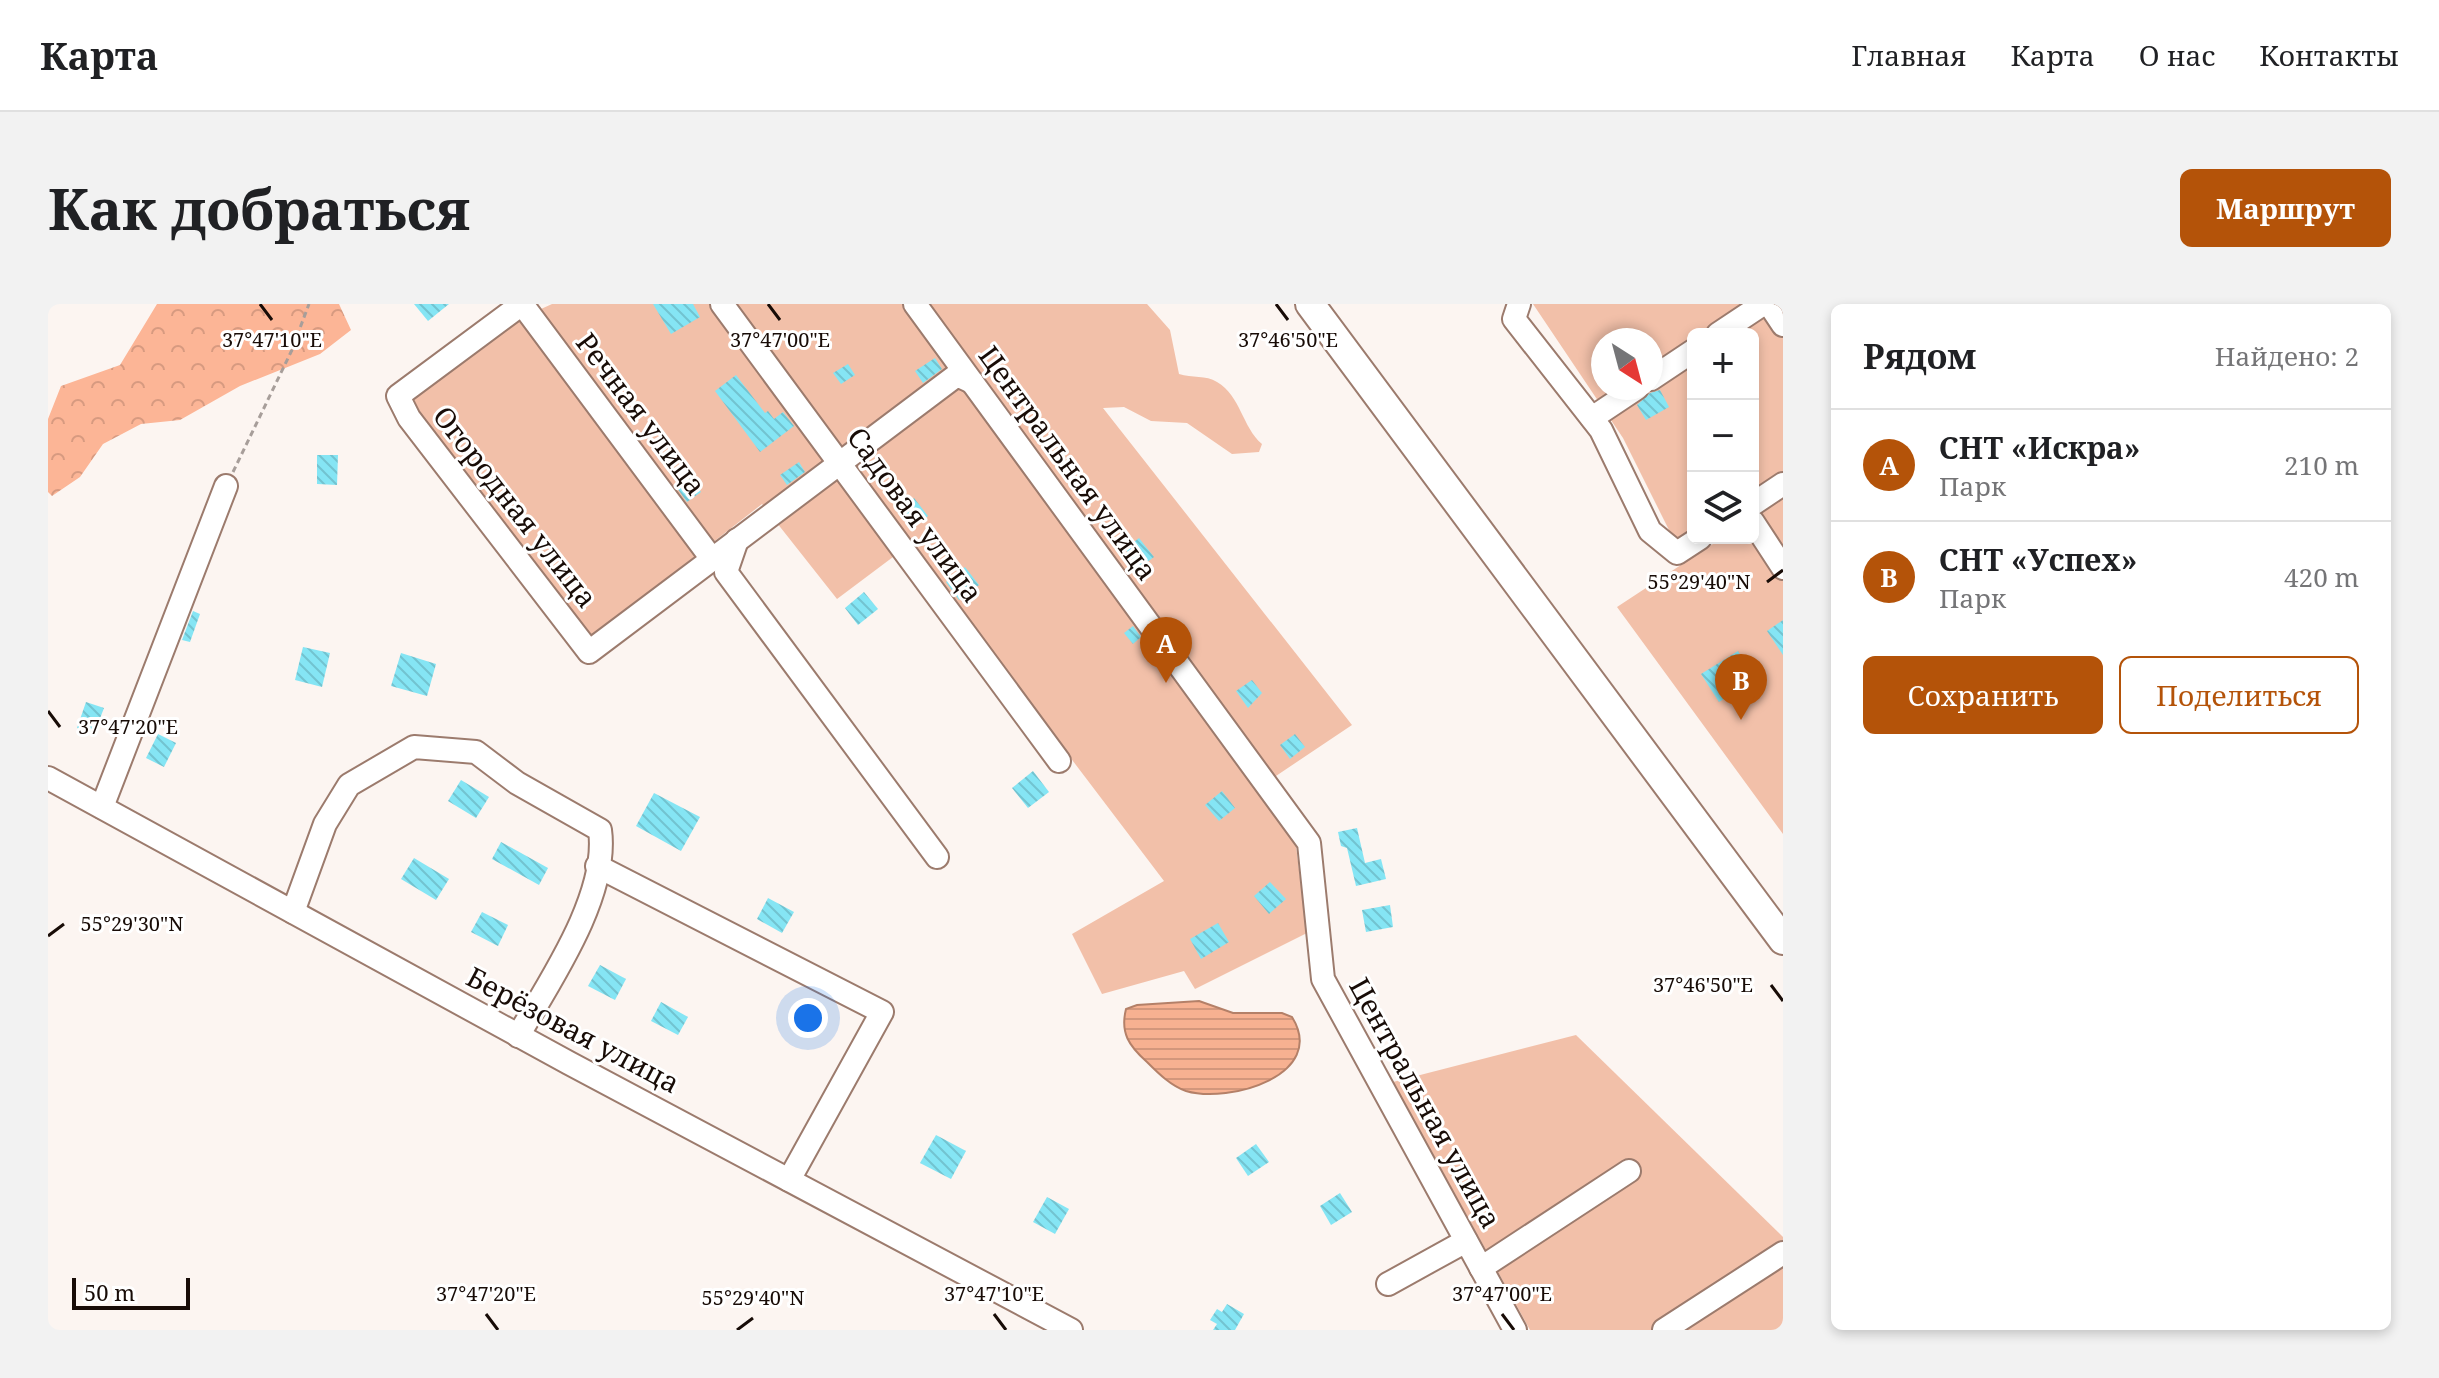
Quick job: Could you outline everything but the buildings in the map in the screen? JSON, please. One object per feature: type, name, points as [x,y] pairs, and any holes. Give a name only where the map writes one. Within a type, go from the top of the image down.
[{"type":"main road","points":[[1310,304],[1783,940]]},
{"type":"street","name":"Огородная улица","points":[[522,304],[398,396],[409,418],[589,652],[712,559]]},
{"type":"street","name":"Речная улица","points":[[522,304],[712,559]]},
{"type":"street","name":"Садовая улица","points":[[722,304],[1059,761]]},
{"type":"street","name":"Центральная улица","points":[[915,304],[1309,843],[1323,979],[1515,1330]]},
{"type":"street","points":[[1519,304],[1514,319],[1601,430],[1650,531],[1677,553],[1691,544]]},
{"type":"street","points":[[1728,328],[1766,304],[1783,325]]},
{"type":"street","points":[[1663,371],[1687,355]]},
{"type":"street","points":[[712,559],[957,375],[972,382]]},
{"type":"street","points":[[1592,418],[1619,400]]},
{"type":"street","points":[[1759,500],[1783,484]]},
{"type":"street","points":[[102,807],[226,486]]},
{"type":"street","points":[[1759,531],[1783,568]]},
{"type":"street","points":[[737,540],[726,572],[937,857]]},
{"type":"street","points":[[293,912],[325,824],[349,785],[414,747],[476,752],[517,783],[600,830],[602,845],[582,925],[518,1036]]},
{"type":"street","name":"Берёзовая улица","points":[[48,778],[518,1036],[1071,1330]]},
{"type":"street","points":[[597,866],[882,1012],[789,1180]]},
{"type":"street","points":[[1481,1268],[1629,1171]]},
{"type":"street","points":[[1388,1284],[1466,1241]]},
{"type":"street","points":[[1664,1330],[1783,1253]]},
{"type":"path","points":[[226,486],[291,352],[309,304]]},
{"type":"shaded area","points":[[552,304],[1147,304],[1170,330],[1179,374],[1208,378],[1225,388],[1262,444],[1259,452],[1232,454],[1187,423],[1151,421],[1124,407],[1103,408],[1352,725],[1258,788],[1296,846],[1307,933],[1195,989],[1184,971],[1102,994],[1072,934],[1164,881],[909,545],[837,599],[762,504],[588,640],[416,412],[414,399],[519,319]]},
{"type":"shaded area","points":[[1533,304],[1783,304],[1783,473],[1759,489],[1759,328],[1687,328],[1687,537],[1676,544],[1623,438],[1597,400],[1663,400],[1663,328],[1591,328],[1591,390]]},
{"type":"shaded area","points":[[1783,498],[1783,834],[1617,607],[1713,544],[1759,544],[1759,514]]},
{"type":"shaded area","points":[[1199,1001],[1233,1013],[1282,1013],[1292,1017],[1300,1037],[1297,1055],[1286,1069],[1269,1081],[1248,1089],[1204,1094],[1175,1086],[1131,1045],[1124,1025],[1126,1009],[1137,1005]]},
{"type":"shaded area","points":[[1576,1035],[1783,1237],[1783,1330],[1530,1330],[1393,1082]]},
{"type":"green space","points":[[157,304],[339,304],[351,330],[320,354],[240,386],[180,420],[141,424],[103,444],[80,477],[52,496],[48,492],[48,419],[61,386],[120,365]]},
{"type":"place","name":"СНТ «Искра»","points":[[1166,683]]},
{"type":"place","name":"СНТ «Успех»","points":[[1741,720]]}]
